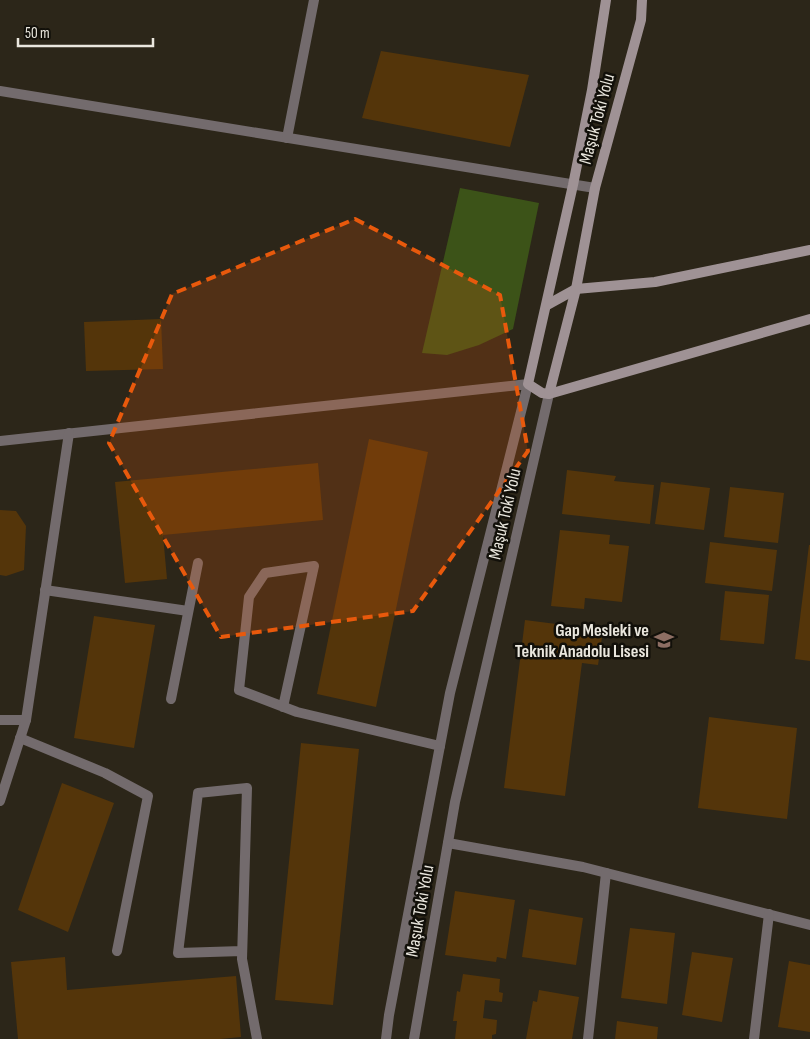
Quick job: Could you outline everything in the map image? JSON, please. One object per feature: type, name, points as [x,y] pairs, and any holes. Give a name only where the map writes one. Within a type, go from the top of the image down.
[{"type":"main road","points":[[606,0],[592,90],[573,185],[528,384],[542,393],[549,394],[810,319]]},
{"type":"main road","name":"Maşuk Toki Yolu","points":[[549,394],[576,289],[595,188],[641,20],[642,0]]},
{"type":"main road","points":[[546,305],[576,289],[655,282],[810,250]]},
{"type":"street","points":[[287,138],[314,0]]},
{"type":"street","points":[[0,91],[595,188]]},
{"type":"street","points":[[0,441],[528,384]]},
{"type":"street","name":"Maşuk Toki Yolu","points":[[386,1039],[450,693],[528,384]]},
{"type":"street","name":"Maşuk Toki Yolu","points":[[414,1039],[455,802],[549,394]]},
{"type":"street","points":[[0,801],[26,720],[69,433]]},
{"type":"street","points":[[171,699],[198,563]]},
{"type":"street","points":[[283,707],[314,566],[265,573],[249,597],[239,690],[283,707],[297,712],[440,746]]},
{"type":"street","points":[[45,590],[188,611]]},
{"type":"street","points":[[0,720],[26,720]]},
{"type":"street","points":[[20,738],[105,773],[148,796],[117,951]]},
{"type":"street","points":[[242,952],[178,953],[198,793],[247,788],[242,959],[257,1039]]},
{"type":"street","points":[[448,843],[583,867],[810,925]]},
{"type":"street","points":[[588,1039],[606,873]]},
{"type":"street","points":[[754,1039],[769,914]]},
{"type":"highlighted area","points":[[355,219],[500,295],[528,451],[413,611],[221,637],[109,443],[172,294]]},
{"type":"green space","points":[[460,188],[539,203],[513,329],[479,345],[447,355],[422,353]]},
{"type":"building","points":[[381,51],[529,75],[510,147],[362,118]]},
{"type":"building","points":[[161,319],[163,369],[86,371],[84,322]]},
{"type":"building","points":[[369,439],[428,452],[376,707],[317,694]]},
{"type":"building","points":[[318,463],[323,520],[163,535],[167,579],[125,583],[115,482]]},
{"type":"building","points":[[567,470],[616,476],[614,481],[654,485],[650,524],[562,514]]},
{"type":"building","points":[[661,482],[710,488],[704,530],[655,524]]},
{"type":"building","points":[[730,487],[784,493],[778,543],[724,537]]},
{"type":"building","points":[[0,510],[16,511],[26,526],[24,570],[6,576],[0,575]]},
{"type":"building","points":[[560,530],[610,535],[609,544],[629,546],[622,602],[585,598],[584,609],[551,606]]},
{"type":"building","points":[[710,542],[777,550],[772,591],[705,583]]},
{"type":"building","points":[[810,545],[810,661],[795,659]]},
{"type":"building","points":[[725,591],[769,595],[764,644],[720,640]]},
{"type":"building","points":[[94,616],[155,625],[134,748],[74,738]]},
{"type":"building","points":[[525,620],[603,630],[598,665],[582,663],[565,796],[504,788]]},
{"type":"building","points":[[709,717],[797,728],[787,819],[698,808]]},
{"type":"building","points":[[301,743],[359,749],[333,1005],[275,1000]]},
{"type":"building","points":[[62,783],[114,803],[68,932],[18,910]]},
{"type":"building","points":[[455,891],[515,900],[506,959],[497,957],[496,962],[445,955]]},
{"type":"building","points":[[529,909],[583,918],[576,965],[522,957]]},
{"type":"building","points":[[630,928],[675,933],[667,1004],[621,998]]},
{"type":"building","points":[[692,952],[733,958],[722,1022],[682,1015]]},
{"type":"building","points":[[65,957],[67,990],[236,976],[241,1037],[220,1039],[18,1039],[11,962]]},
{"type":"building","points":[[789,961],[810,965],[810,1032],[778,1027]]},
{"type":"building","points":[[463,974],[500,979],[499,992],[503,993],[502,1002],[485,1000],[483,1018],[497,1020],[496,1034],[492,1035],[492,1039],[455,1039],[457,1021],[453,1021],[457,991],[460,992]]},
{"type":"building","points":[[539,990],[579,997],[572,1039],[526,1039],[533,1001],[537,1002]]},
{"type":"building","points":[[617,1021],[658,1027],[657,1039],[615,1039]]},
{"type":"place","name":"Gap Mesleki ve Teknik Anadolu Lisesi","points":[[664,640]]}]
